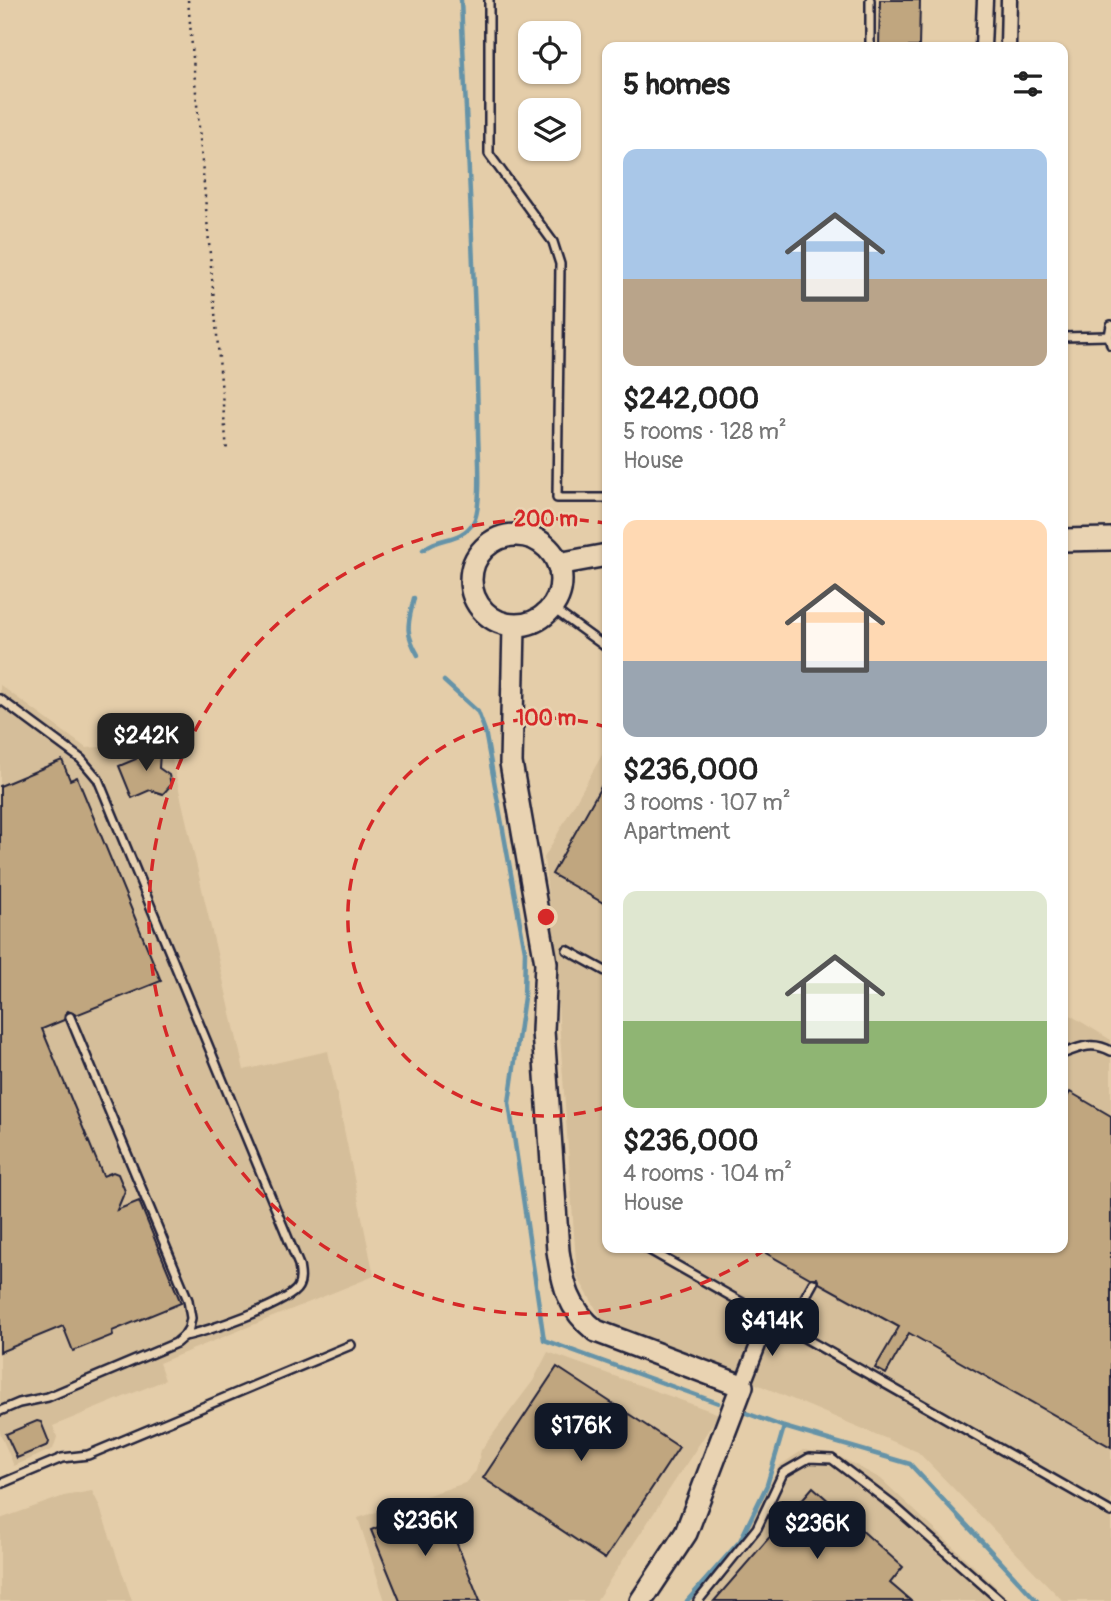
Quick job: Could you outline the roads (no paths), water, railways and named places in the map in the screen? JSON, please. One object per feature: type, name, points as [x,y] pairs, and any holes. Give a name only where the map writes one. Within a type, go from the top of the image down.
[{"type":"street","points":[[983,42],[985,0]]},
{"type":"street","points":[[1008,42],[1009,0]]},
{"type":"street","points":[[528,536],[541,542],[558,564],[561,579],[559,594],[552,608],[535,621],[514,626],[493,620],[475,601],[470,586],[471,570],[477,556],[487,545],[500,537],[528,536]]},
{"type":"street","points":[[1068,540],[1111,539]]},
{"type":"street","points":[[558,564],[602,555]]},
{"type":"street","points":[[514,626],[511,763],[546,963],[543,1031],[558,1251],[565,1285],[582,1320],[596,1331],[742,1386]]},
{"type":"street","points":[[641,1601],[686,1533],[769,1317]]},
{"type":"lane","points":[[488,0],[489,155],[553,242],[560,264],[557,498],[602,498]]},
{"type":"lane","points":[[870,0],[870,42]]},
{"type":"lane","points":[[1111,325],[1108,336],[1111,345]]},
{"type":"lane","points":[[1068,337],[1108,336]]},
{"type":"lane","points":[[552,608],[602,644]]},
{"type":"lane","points":[[0,699],[81,760],[98,779],[299,1265],[301,1279],[298,1288],[283,1300],[204,1332],[184,1336],[164,1349],[48,1397],[19,1403],[0,1411]]},
{"type":"lane","points":[[567,950],[602,969]]},
{"type":"lane","points":[[70,1017],[188,1300],[191,1318],[184,1336]]},
{"type":"lane","points":[[1068,1051],[1083,1045],[1103,1047],[1111,1051]]},
{"type":"lane","points":[[655,1253],[1111,1512]]},
{"type":"lane","points":[[788,1328],[813,1283]]},
{"type":"lane","points":[[0,1484],[62,1458],[88,1455],[351,1345]]},
{"type":"lane","points":[[698,1601],[757,1528],[783,1473],[809,1458],[832,1459],[895,1507],[1001,1601]]},
{"type":"waterway","points":[[423,550],[468,529],[476,515],[479,492],[475,322],[461,0]]},
{"type":"waterway","points":[[414,598],[408,627],[418,655]]},
{"type":"waterway","points":[[444,681],[478,712],[485,731],[525,951],[524,997],[509,1103],[544,1340],[718,1403]]},
{"type":"waterway","points":[[746,1413],[910,1464],[1037,1601]]},
{"type":"waterway","points":[[687,1601],[740,1541],[767,1485],[784,1427]]}]
